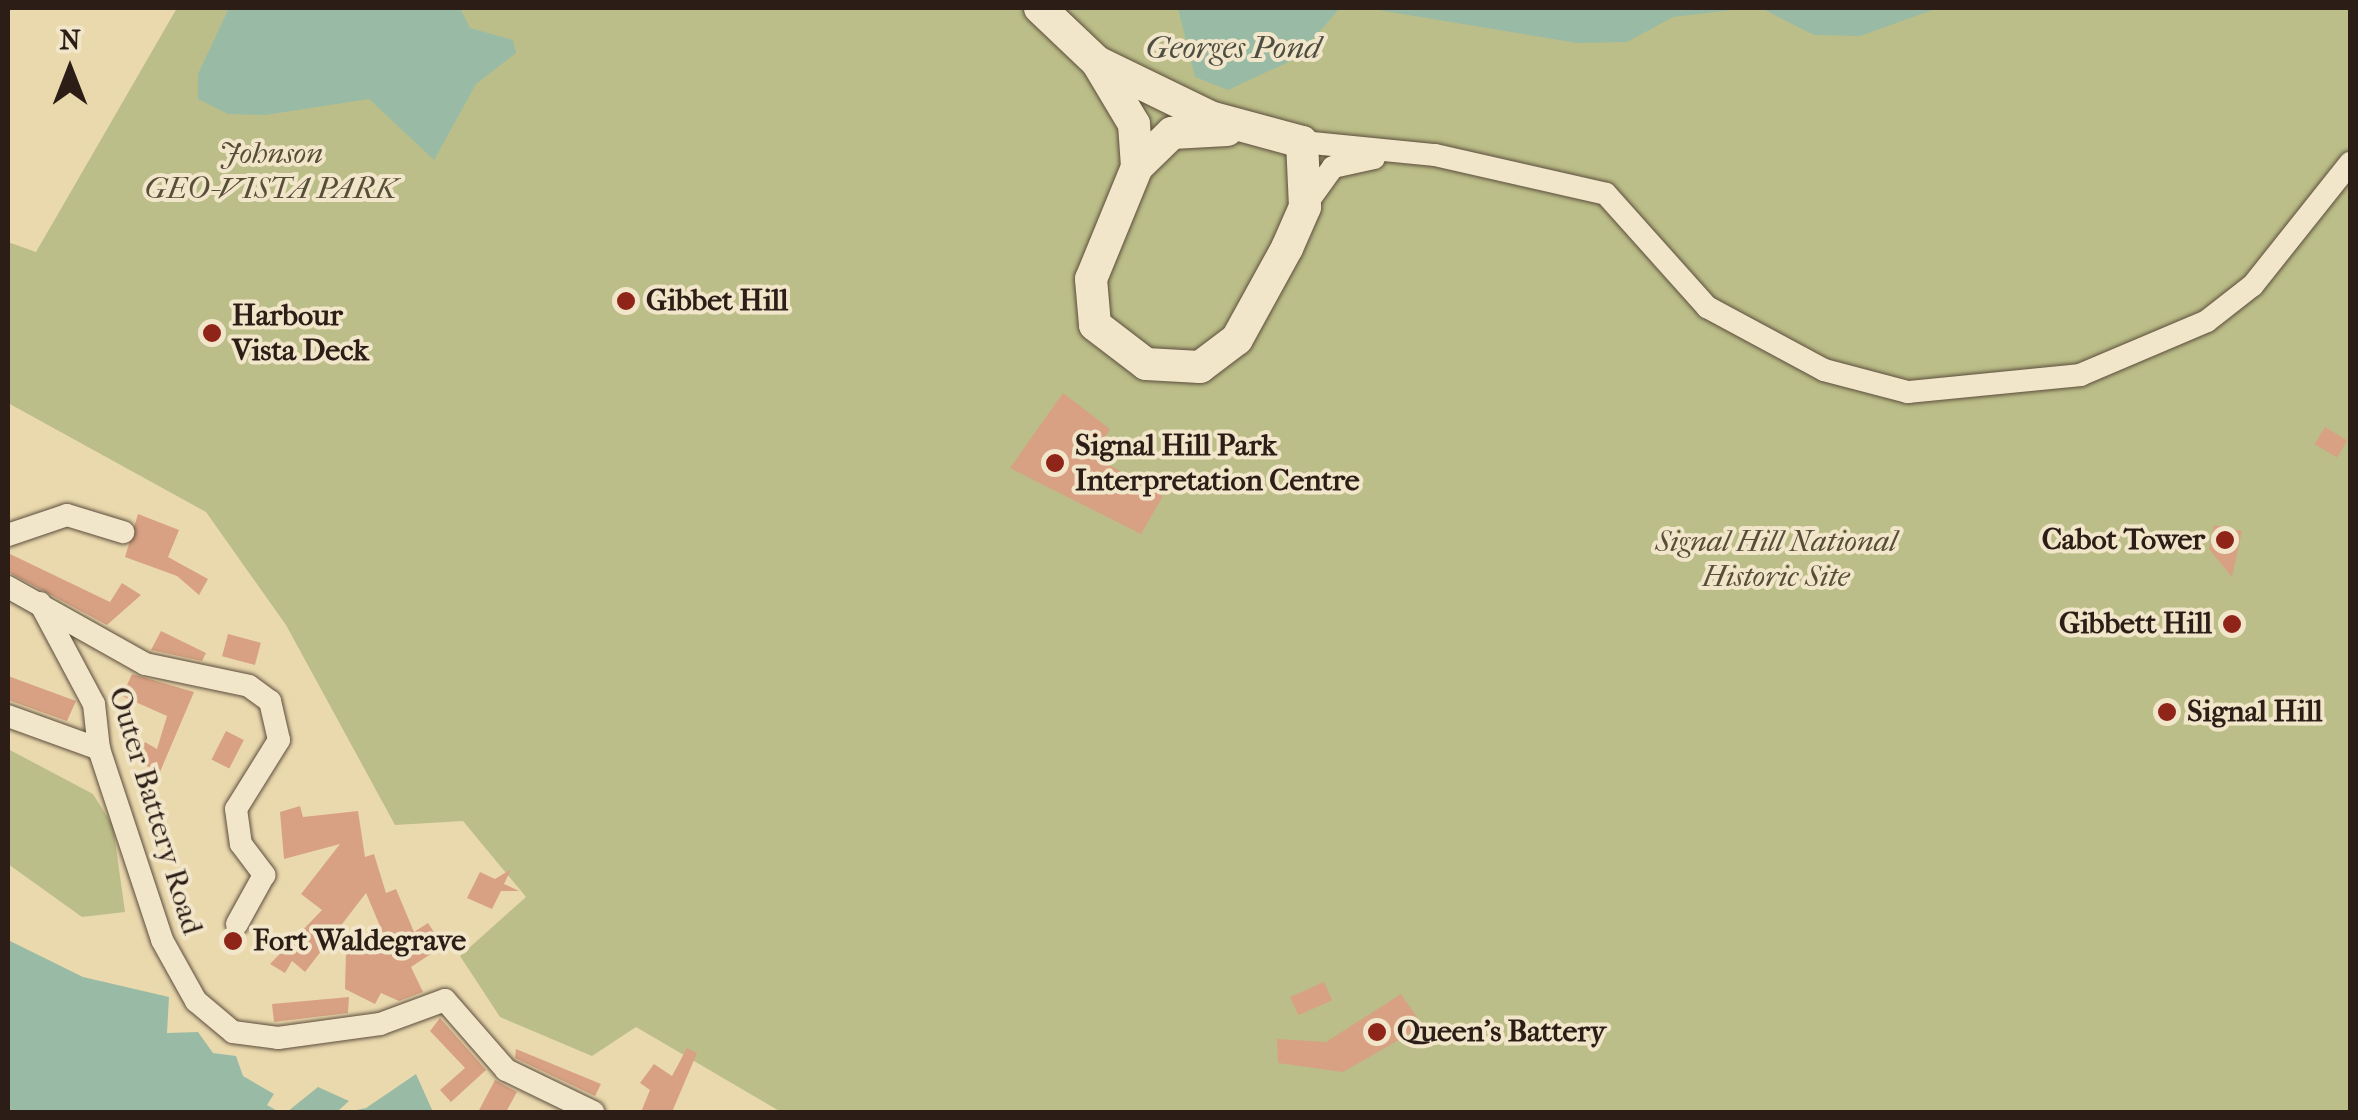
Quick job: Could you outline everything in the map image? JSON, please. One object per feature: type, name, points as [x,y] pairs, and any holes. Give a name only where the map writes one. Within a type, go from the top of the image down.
[{"type":"street","points":[[1040,8],[1097,62],[1134,124],[1137,167]]},
{"type":"street","points":[[1097,62],[1251,131],[1302,142],[1417,152],[1606,194],[1707,307],[1824,370],[1939,393],[2080,375],[2207,321],[2253,284],[2350,163]]},
{"type":"street","points":[[1251,131],[1177,131],[1137,167],[1097,256],[1090,298],[1107,341],[1146,364],[1200,367],[1226,352],[1304,207],[1339,164],[1417,152]]},
{"type":"street","points":[[1302,142],[1304,207]]},
{"type":"street","points":[[8,535],[67,516],[123,532]]},
{"type":"street","points":[[8,587],[146,664],[250,686],[270,700],[279,740],[236,809],[241,844],[264,874],[238,924]]},
{"type":"street","name":"Outer Battery Road","points":[[40,604],[94,704],[99,749],[174,977],[233,1032],[333,1033],[445,1000],[506,1070],[593,1112]]},
{"type":"street","points":[[8,716],[99,749]]},
{"type":"green space","name":"Signal Hill National Historic Site","points":[[177,8],[2350,8],[2350,1112],[781,1112],[636,1027],[592,1056],[500,1017],[460,956],[526,897],[463,821],[395,825],[286,625],[206,512],[8,403],[8,242],[36,252]]},
{"type":"green space","points":[[8,749],[93,794],[113,826],[125,912],[82,917],[8,864]]},
{"type":"water","points":[[229,8],[460,8],[470,28],[513,40],[516,53],[476,84],[434,160],[369,99],[265,115],[228,114],[198,99],[198,74]]},
{"type":"water","name":"Georges Pond","points":[[1178,8],[1340,8],[1297,58],[1228,90],[1195,77]]},
{"type":"water","name":"Georges Pond","points":[[1366,8],[1748,8],[1673,17],[1627,42],[1577,43]]},
{"type":"water","points":[[1761,8],[1938,8],[1860,36],[1814,35]]},
{"type":"water","points":[[8,940],[83,977],[169,997],[167,1033],[198,1032],[213,1053],[236,1056],[243,1076],[274,1094],[267,1105],[279,1112],[8,1112]]},
{"type":"water","points":[[416,1074],[433,1112],[347,1112],[366,1108]]},
{"type":"water","points":[[318,1087],[349,1101],[339,1110],[287,1112]]},
{"type":"building","name":"Signal Hill Park Interpretation Centre","points":[[1063,393],[1110,429],[1094,456],[1163,496],[1141,534],[1010,468]]},
{"type":"building","points":[[2325,427],[2347,440],[2337,458],[2315,444]]},
{"type":"building","points":[[138,514],[179,530],[168,557],[208,579],[199,595],[177,576],[125,557]]},
{"type":"building","name":"Cabot Tower","points":[[2214,525],[2242,531],[2232,577],[2209,549]]},
{"type":"building","points":[[8,553],[110,602],[122,583],[141,595],[107,625],[8,572]]},
{"type":"building","points":[[161,631],[206,653],[202,661],[151,650]]},
{"type":"building","points":[[228,634],[261,643],[255,665],[222,656]]},
{"type":"building","points":[[132,674],[194,692],[151,793],[144,790],[151,768],[135,760],[145,742],[157,749],[167,716],[122,696]]},
{"type":"building","points":[[8,676],[76,701],[67,721],[8,700]]},
{"type":"building","points":[[226,731],[244,740],[229,769],[211,760]]},
{"type":"building","points":[[300,806],[303,817],[358,811],[365,857],[374,854],[386,893],[396,889],[414,932],[428,923],[443,946],[411,967],[423,992],[399,1001],[381,993],[375,1004],[345,989],[346,951],[388,945],[366,893],[305,972],[292,961],[285,973],[270,964],[322,910],[301,894],[340,844],[284,859],[280,812]]},
{"type":"building","points":[[511,869],[504,884],[519,891],[501,891],[492,909],[467,898],[480,872],[495,879]]},
{"type":"building","points":[[1324,982],[1332,1000],[1298,1015],[1290,997]]},
{"type":"building","name":"Queen's Battery","points":[[1401,994],[1423,1026],[1343,1072],[1278,1063],[1277,1039],[1326,1042]]},
{"type":"building","points":[[349,997],[348,1013],[274,1022],[272,1004]]},
{"type":"building","points":[[440,1018],[486,1070],[451,1102],[440,1090],[465,1068],[430,1031]]},
{"type":"building","points":[[687,1048],[697,1053],[672,1112],[641,1112],[650,1090],[640,1083],[654,1064],[672,1076]]},
{"type":"building","points":[[516,1049],[601,1084],[595,1096],[515,1058]]},
{"type":"building","points":[[495,1080],[517,1092],[506,1112],[478,1112]]},
{"type":"place","name":"Gibbet Hill","points":[[626,301]]},
{"type":"place","name":"Harbour Vista Deck","points":[[212,333]]},
{"type":"place","name":"Signal Hill Park Interpretation Centre","points":[[1055,463]]},
{"type":"place","name":"Cabot Tower","points":[[2225,540]]},
{"type":"place","name":"Gibbett Hill","points":[[2232,624]]},
{"type":"place","name":"Signal Hill","points":[[2167,712]]},
{"type":"place","name":"Fort Waldegrave","points":[[233,941]]},
{"type":"place","name":"Queen's Battery","points":[[1377,1032]]},
{"type":"park label","name":"Johnson GEO-VISTA PARK","points":[[271,171]]}]
